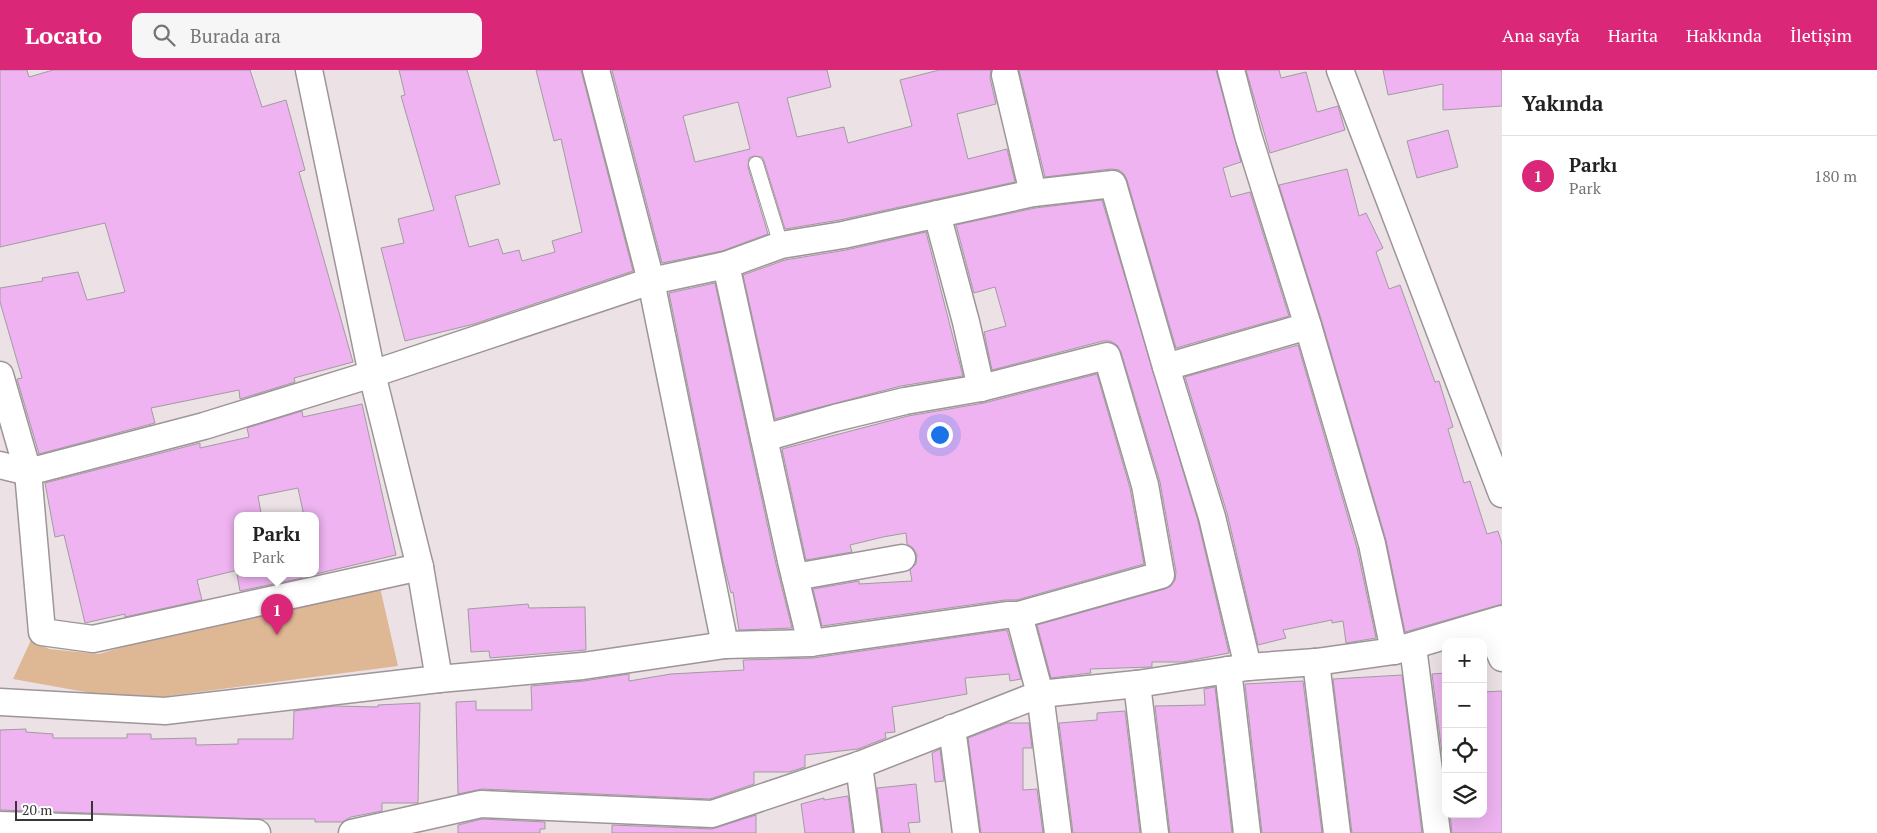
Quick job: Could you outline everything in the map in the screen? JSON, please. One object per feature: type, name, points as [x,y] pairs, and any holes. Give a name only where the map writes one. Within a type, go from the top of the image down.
[{"type":"street","points":[[309,70],[372,374],[420,567],[439,679]]},
{"type":"street","points":[[596,70],[651,280],[725,645]]},
{"type":"street","points":[[1231,70],[1248,135],[1308,326],[1403,649],[1437,833]]},
{"type":"street","points":[[1340,70],[1502,494]]},
{"type":"street","points":[[1005,75],[1033,193]]},
{"type":"street","points":[[0,465],[28,472],[204,426],[372,374],[651,280],[726,264],[781,246],[843,235],[1033,193],[1113,184],[1212,517],[1238,668],[1247,833]]},
{"type":"street","points":[[936,214],[966,322],[981,388]]},
{"type":"street","points":[[726,264],[812,643]]},
{"type":"street","points":[[1166,367],[1308,326]]},
{"type":"street","points":[[0,702],[165,711],[439,679],[583,666],[725,645],[812,643],[1007,615],[1019,615],[1161,575],[1144,485],[1107,356],[981,388],[896,403],[764,438]]},
{"type":"street","points":[[0,375],[28,472],[42,632],[93,639],[420,567]]},
{"type":"street","points":[[796,577],[902,558]]},
{"type":"street","points":[[1019,615],[1040,694],[1058,833]]},
{"type":"street","points":[[352,833],[482,804],[712,823],[1040,694],[1137,684],[1238,668],[1316,662],[1403,649],[1495,621],[1502,658]]},
{"type":"street","points":[[1316,662],[1337,833]]},
{"type":"street","points":[[1137,684],[1155,833]]},
{"type":"street","points":[[952,728],[966,833]]},
{"type":"street","points":[[859,765],[868,833]]},
{"type":"street","points":[[0,825],[257,833]]},
{"type":"lane","points":[[756,164],[781,246]]},
{"type":"shaded area","points":[[379,583],[398,666],[161,697],[102,695],[13,679],[31,640],[49,649],[99,654],[181,630]]},
{"type":"building","points":[[0,70],[27,70],[29,77],[53,70],[250,70],[262,107],[286,100],[305,170],[299,172],[353,362],[294,378],[295,382],[240,399],[239,390],[151,408],[155,423],[39,454],[17,379],[22,378],[0,302],[0,288],[43,281],[42,278],[78,272],[87,300],[125,292],[105,223],[0,247]]},
{"type":"building","points":[[399,70],[467,70],[500,184],[455,196],[469,247],[498,239],[503,254],[519,250],[522,261],[555,252],[552,241],[582,232],[561,139],[554,141],[536,70],[581,70],[633,271],[474,324],[405,341],[381,248],[404,243],[398,219],[434,210],[401,96],[405,95]]},
{"type":"building","points":[[612,70],[827,70],[831,87],[787,98],[797,137],[844,127],[848,143],[912,126],[900,80],[939,70],[991,70],[990,78],[996,104],[957,114],[968,159],[1007,149],[1015,182],[840,220],[785,229],[764,161],[762,157],[754,156],[749,158],[748,167],[768,234],[722,251],[662,263]],"holes":[[[738,102],[750,149],[695,162],[683,116]]]},
{"type":"building","points":[[1019,70],[1216,70],[1241,162],[1223,168],[1231,197],[1250,192],[1289,316],[1176,348],[1124,174],[1119,170],[1111,169],[1045,177]]},
{"type":"building","points":[[1246,70],[1279,70],[1281,78],[1306,72],[1317,112],[1338,106],[1345,130],[1270,153]]},
{"type":"building","points":[[1383,70],[1502,70],[1502,106],[1443,110],[1443,84],[1388,95]]},
{"type":"building","points":[[1448,130],[1458,167],[1417,178],[1407,141]]},
{"type":"building","points":[[1347,169],[1359,216],[1366,213],[1383,248],[1376,252],[1389,289],[1400,285],[1435,382],[1439,381],[1453,427],[1448,429],[1464,483],[1470,481],[1487,534],[1498,531],[1502,544],[1502,604],[1405,632],[1386,540],[1322,322],[1279,185]]},
{"type":"building","points":[[1102,200],[1198,521],[1229,653],[1183,662],[1152,662],[1152,667],[1090,669],[1091,673],[1051,678],[1037,625],[1165,589],[1171,586],[1175,580],[1176,572],[1160,482],[1121,352],[1117,345],[1110,341],[1103,341],[992,370],[984,332],[1006,326],[995,287],[974,293],[956,225],[1035,208]]},
{"type":"building","points":[[926,232],[963,376],[901,386],[775,419],[743,275],[785,260],[846,250]]},
{"type":"building","points":[[715,283],[776,564],[792,628],[739,630],[733,592],[731,593],[723,561],[669,293]]},
{"type":"building","points":[[1298,345],[1357,548],[1376,638],[1346,643],[1343,621],[1332,623],[1332,620],[1283,630],[1286,638],[1258,645],[1227,513],[1185,377]]},
{"type":"building","points":[[1097,374],[1130,488],[1144,564],[1017,600],[1005,600],[822,626],[813,589],[859,581],[859,584],[912,581],[910,570],[916,564],[917,555],[913,548],[907,544],[906,533],[850,545],[852,552],[806,560],[782,449],[908,416],[984,403]]},
{"type":"building","points":[[362,404],[396,555],[319,573],[319,512],[303,512],[298,488],[258,496],[261,512],[234,512],[234,571],[197,580],[202,600],[125,617],[125,614],[85,623],[64,535],[55,537],[45,483],[200,443],[200,448],[249,437],[247,428],[302,411],[303,417]]},
{"type":"building","points":[[238,577],[302,577],[302,578],[240,591]]},
{"type":"building","points":[[528,604],[529,608],[585,607],[586,650],[490,658],[489,651],[471,652],[468,609]]},
{"type":"building","points":[[1007,630],[1021,679],[1010,681],[1009,674],[965,678],[967,694],[892,707],[895,732],[885,733],[886,738],[858,749],[805,755],[805,767],[789,772],[754,772],[754,784],[710,799],[482,789],[458,794],[456,702],[476,701],[476,710],[532,710],[531,686],[629,674],[629,681],[671,674],[744,670],[743,660],[813,658]]},
{"type":"building","points":[[1442,673],[1442,753],[1432,674]]},
{"type":"building","points":[[1402,675],[1422,833],[1352,833],[1333,679]]},
{"type":"building","points":[[1303,681],[1322,833],[1262,833],[1245,684]]},
{"type":"building","points":[[1215,687],[1232,833],[1170,833],[1155,706],[1205,705],[1204,689]]},
{"type":"building","points":[[1502,691],[1502,833],[1452,833],[1450,818],[1487,818],[1487,692]]},
{"type":"building","points":[[420,703],[418,803],[382,803],[382,811],[351,817],[342,822],[315,822],[315,819],[262,819],[0,810],[0,730],[26,729],[26,732],[53,734],[53,738],[127,738],[127,734],[151,734],[151,739],[196,738],[196,745],[238,744],[238,739],[293,739],[294,711],[335,706],[378,707],[378,705]]},
{"type":"building","points":[[1125,711],[1140,833],[1073,833],[1059,723],[1097,720],[1097,713]]},
{"type":"building","points":[[1007,723],[1029,723],[1032,748],[1023,748],[1023,790],[1037,789],[1043,833],[981,833],[968,738]]},
{"type":"building","points":[[940,749],[944,781],[935,782],[932,753]]},
{"type":"building","points":[[916,784],[920,822],[908,823],[910,833],[883,833],[877,788]]},
{"type":"building","points":[[848,796],[853,833],[805,833],[801,804],[824,798],[824,800]]},
{"type":"building","points":[[756,815],[756,833],[612,833],[612,825],[712,829]]},
{"type":"building","points":[[482,819],[545,822],[545,829],[540,829],[540,833],[458,833],[458,825]]},
{"type":"place","name":"Parkı","points":[[277,635]]}]
